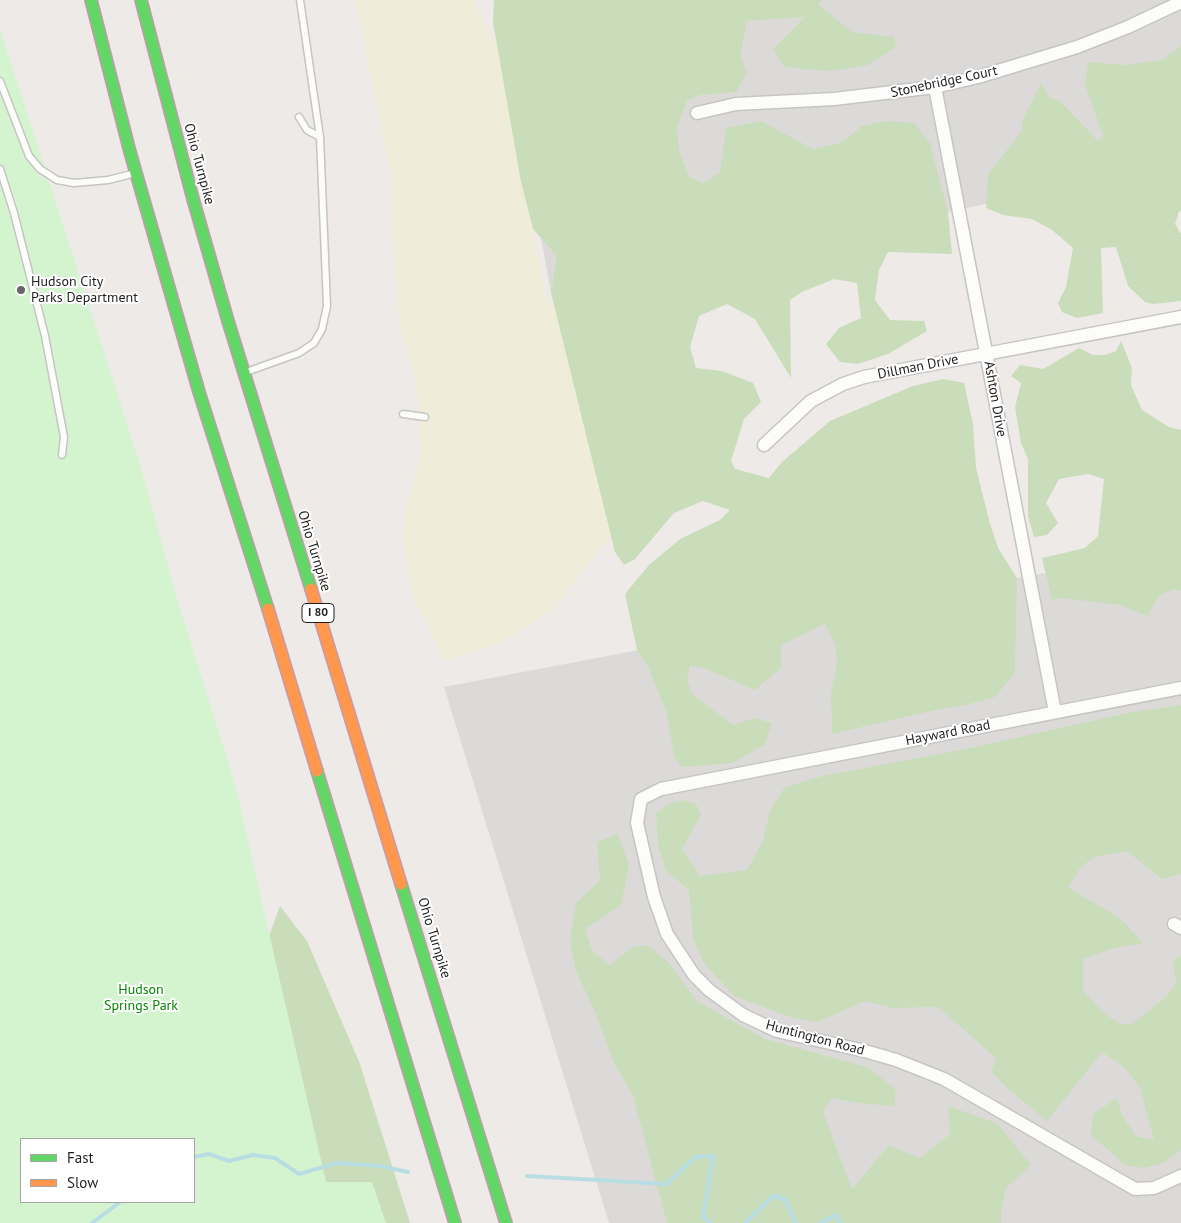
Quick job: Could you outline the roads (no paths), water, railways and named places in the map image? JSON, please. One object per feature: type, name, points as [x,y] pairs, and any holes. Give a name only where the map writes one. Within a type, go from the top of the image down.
[{"type":"highway","points":[[91,0],[136,173],[199,392],[243,528],[455,1223]]},
{"type":"highway","name":"Ohio Turnpike","points":[[141,0],[193,199],[244,372],[506,1223]]},
{"type":"street","name":"Stonebridge Court","points":[[696,113],[736,104],[834,99],[935,87],[978,77],[1077,47],[1128,27],[1181,2]]},
{"type":"street","name":"Ashton Drive","points":[[935,87],[1055,712]]},
{"type":"street","name":"Dillman Drive","points":[[764,445],[811,401],[843,384],[872,376],[1181,317]]},
{"type":"street","name":"Hayward Road","points":[[715,778],[1181,688]]},
{"type":"street","name":"Huntington Road","points":[[715,778],[650,793],[641,799],[637,823],[656,904],[667,934],[678,954],[709,990],[743,1016],[778,1031],[881,1056],[944,1079],[1135,1189],[1154,1188],[1181,1176]]},
{"type":"lane","points":[[244,372],[299,353],[314,342],[322,329],[327,306],[320,137],[300,0]]},
{"type":"lane","points":[[0,81],[29,156],[40,169],[57,180],[74,183],[108,180],[136,173]]},
{"type":"lane","points":[[299,117],[307,130],[320,137]]},
{"type":"lane","points":[[0,169],[14,213],[44,336],[64,437],[62,455]]},
{"type":"lane","points":[[403,414],[424,417]]},
{"type":"waterway","points":[[195,1157],[209,1154],[229,1161],[253,1155],[275,1158],[299,1174],[337,1163],[380,1166],[408,1172]]},
{"type":"waterway","points":[[527,1176],[667,1184],[695,1157],[713,1156],[703,1216],[710,1223]]},
{"type":"waterway","points":[[745,1223],[773,1196],[786,1200],[795,1223]]},
{"type":"waterway","points":[[92,1223],[119,1203]]},
{"type":"waterway","points":[[820,1223],[836,1215],[840,1223]]},
{"type":"place","name":"Hudson City Parks Department","points":[[21,290]]},
{"type":"park label","name":"Hudson Springs Park","points":[[141,998]]}]
